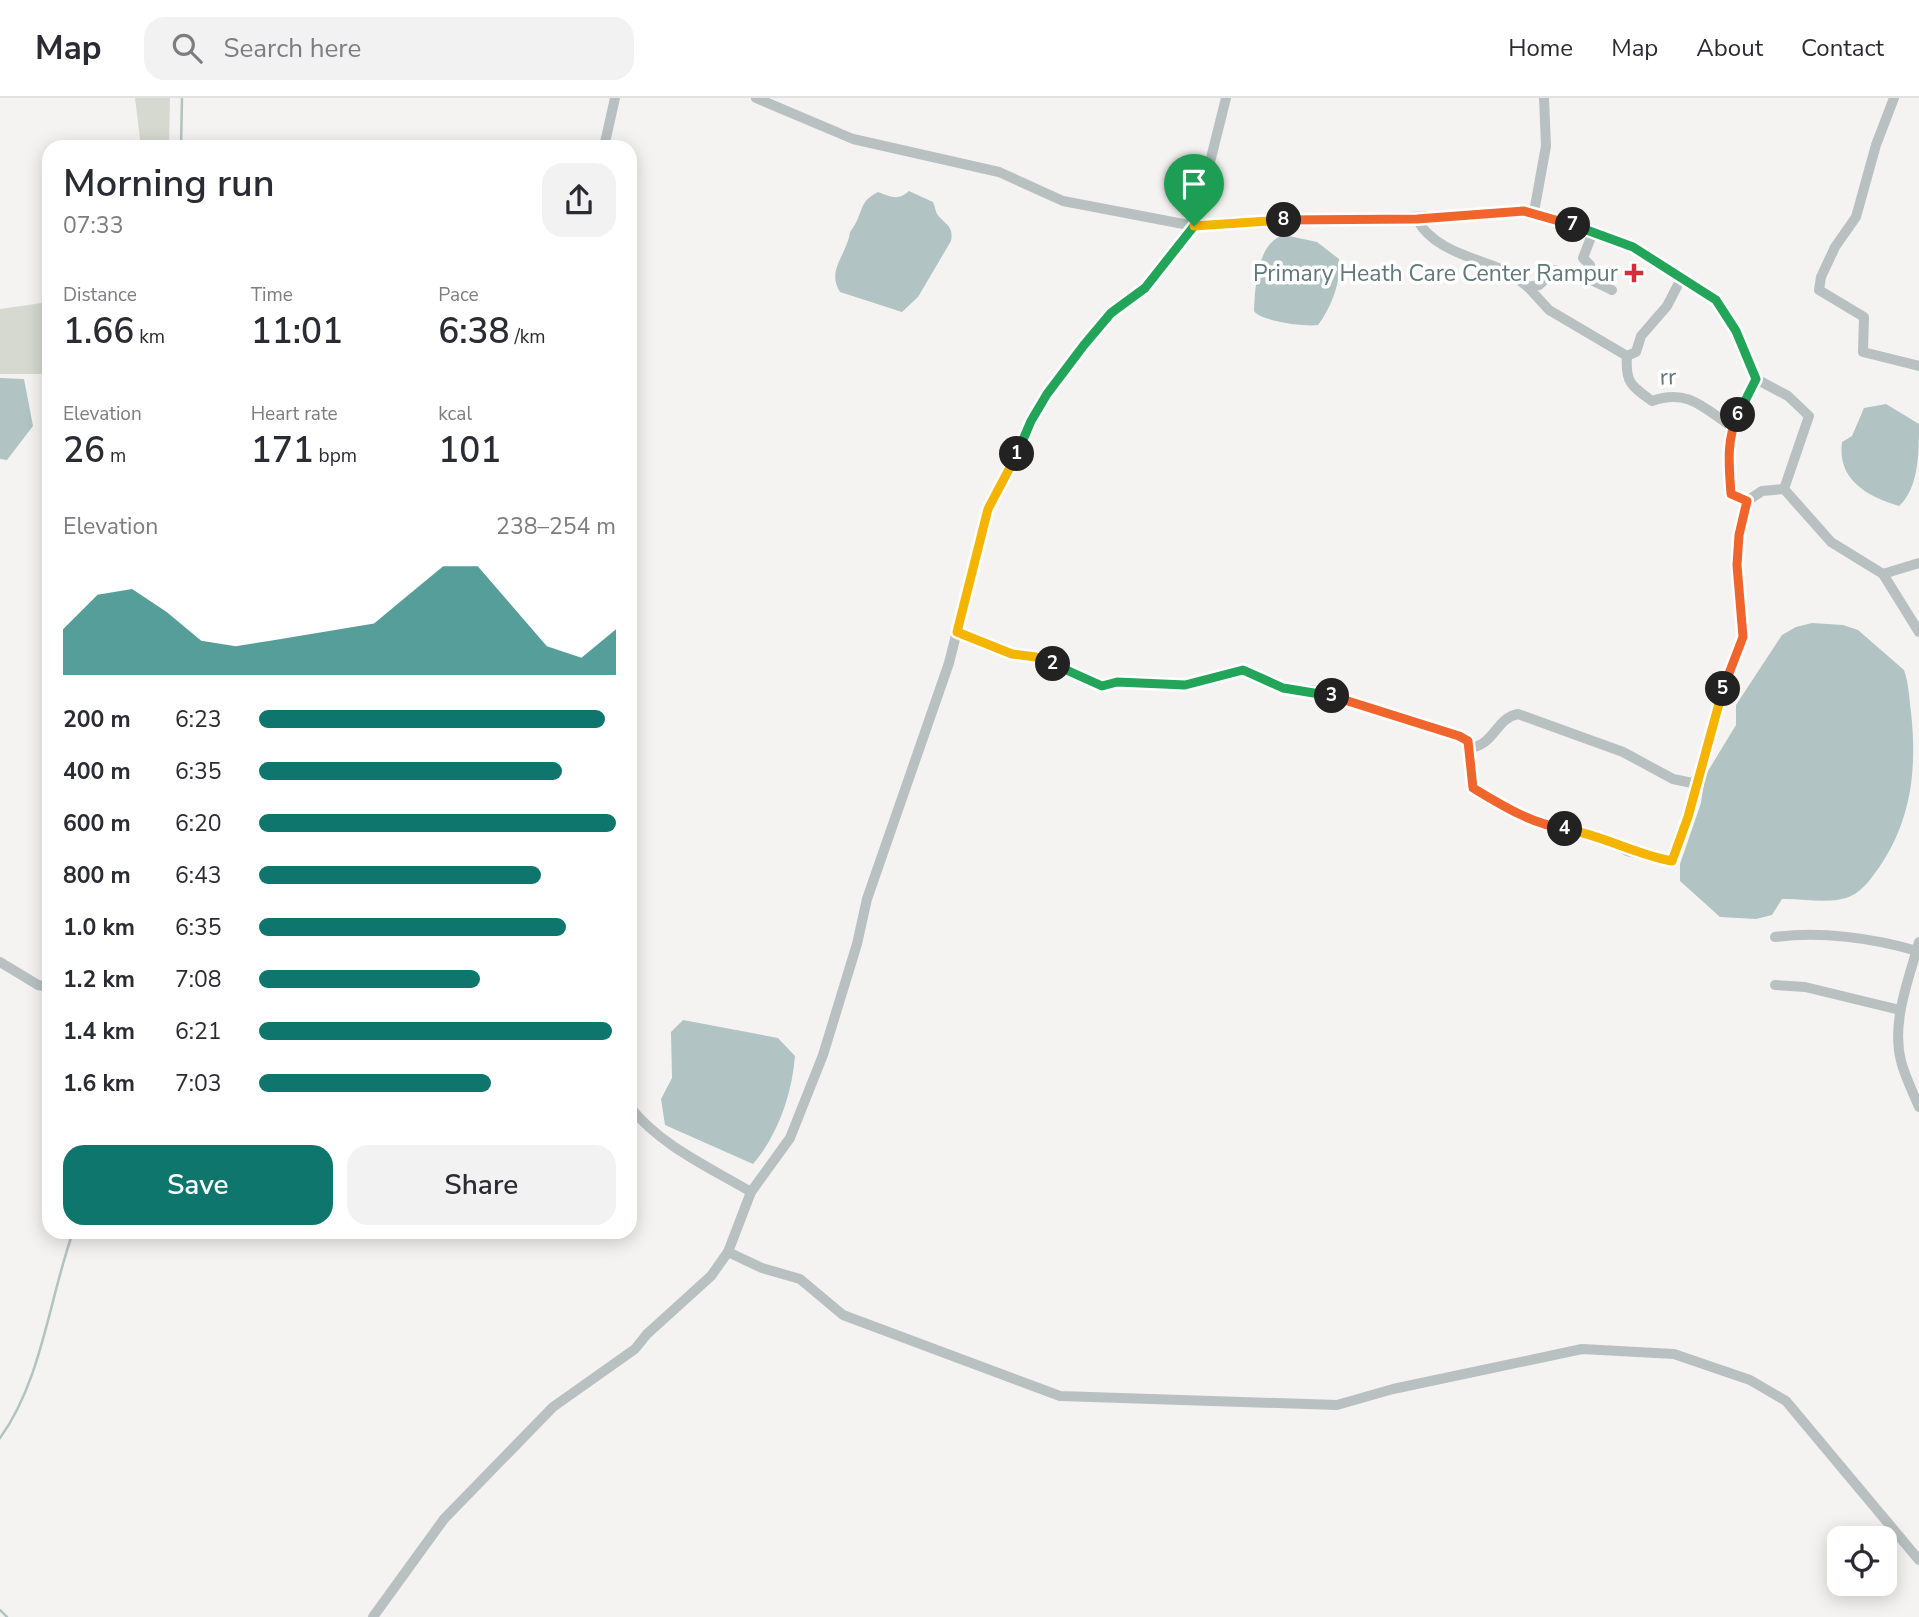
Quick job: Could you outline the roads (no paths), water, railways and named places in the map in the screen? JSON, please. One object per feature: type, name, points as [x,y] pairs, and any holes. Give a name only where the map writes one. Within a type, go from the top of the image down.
[{"type":"street","points":[[606,140],[615,98]]},
{"type":"street","points":[[755,98],[853,139],[999,172],[1063,201],[1194,226],[1302,219],[1417,219],[1534,212],[1633,247],[1716,300],[1736,331],[1756,379],[1788,396],[1809,416],[1784,489]]},
{"type":"street","points":[[373,1617],[444,1519],[553,1407],[635,1349],[647,1334],[710,1276],[728,1252],[751,1192],[790,1138],[823,1055],[857,944],[867,899],[949,663],[988,509],[1047,394],[1111,313],[1145,288],[1194,226],[1226,98]]},
{"type":"street","points":[[1534,212],[1546,146],[1544,98]]},
{"type":"street","points":[[1894,98],[1876,145],[1856,217],[1835,247],[1821,277],[1819,290],[1864,317],[1863,352],[1919,366]]},
{"type":"street","name":"rr","points":[[1417,219],[1422,229],[1441,243],[1504,270],[1528,287],[1549,310],[1628,356]]},
{"type":"street","points":[[1593,232],[1583,258],[1590,265],[1587,278],[1612,290]]},
{"type":"street","points":[[1528,287],[1539,285],[1556,270]]},
{"type":"street","name":"rr","points":[[1628,356],[1636,352],[1641,336],[1667,306],[1682,277]]},
{"type":"street","name":"rr","points":[[1628,356],[1626,376],[1634,388],[1652,401],[1672,394],[1685,397],[1732,427]]},
{"type":"street","points":[[1747,501],[1731,494],[1728,457],[1732,427],[1756,379]]},
{"type":"street","points":[[957,632],[1012,654],[1036,657],[1102,686],[1117,682],[1185,685],[1243,670],[1283,688],[1318,691],[1459,736],[1468,741],[1473,788],[1512,812],[1542,825],[1605,838],[1627,850],[1672,861],[1688,817],[1722,693],[1743,637],[1737,565],[1739,535],[1747,501],[1762,491],[1784,489]]},
{"type":"street","points":[[1784,489],[1831,542],[1883,574],[1919,632]]},
{"type":"street","points":[[1883,574],[1919,563]]},
{"type":"street","points":[[1469,748],[1488,742],[1509,717],[1518,714],[1623,752],[1673,779],[1692,783],[1697,779]]},
{"type":"street","points":[[1775,937],[1796,934],[1918,947],[1900,1010],[1898,1040],[1901,1061],[1919,1107]]},
{"type":"street","points":[[0,962],[42,986]]},
{"type":"street","points":[[1775,985],[1805,986],[1900,1010]]},
{"type":"street","points":[[637,1116],[670,1145],[751,1192]]},
{"type":"street","points":[[728,1252],[762,1268],[800,1279],[843,1315],[1060,1396],[1337,1405],[1393,1389],[1582,1349],[1674,1354],[1751,1380],[1786,1401],[1919,1560]]},
{"type":"waterway","points":[[181,140],[182,98]]},
{"type":"waterway","points":[[0,1438],[26,1391],[71,1239]]},
{"type":"waterway","points":[[0,1610],[7,1617]]},
{"type":"place","name":"Primary Heath Care Center Rampur","points":[[1634,273]]}]
